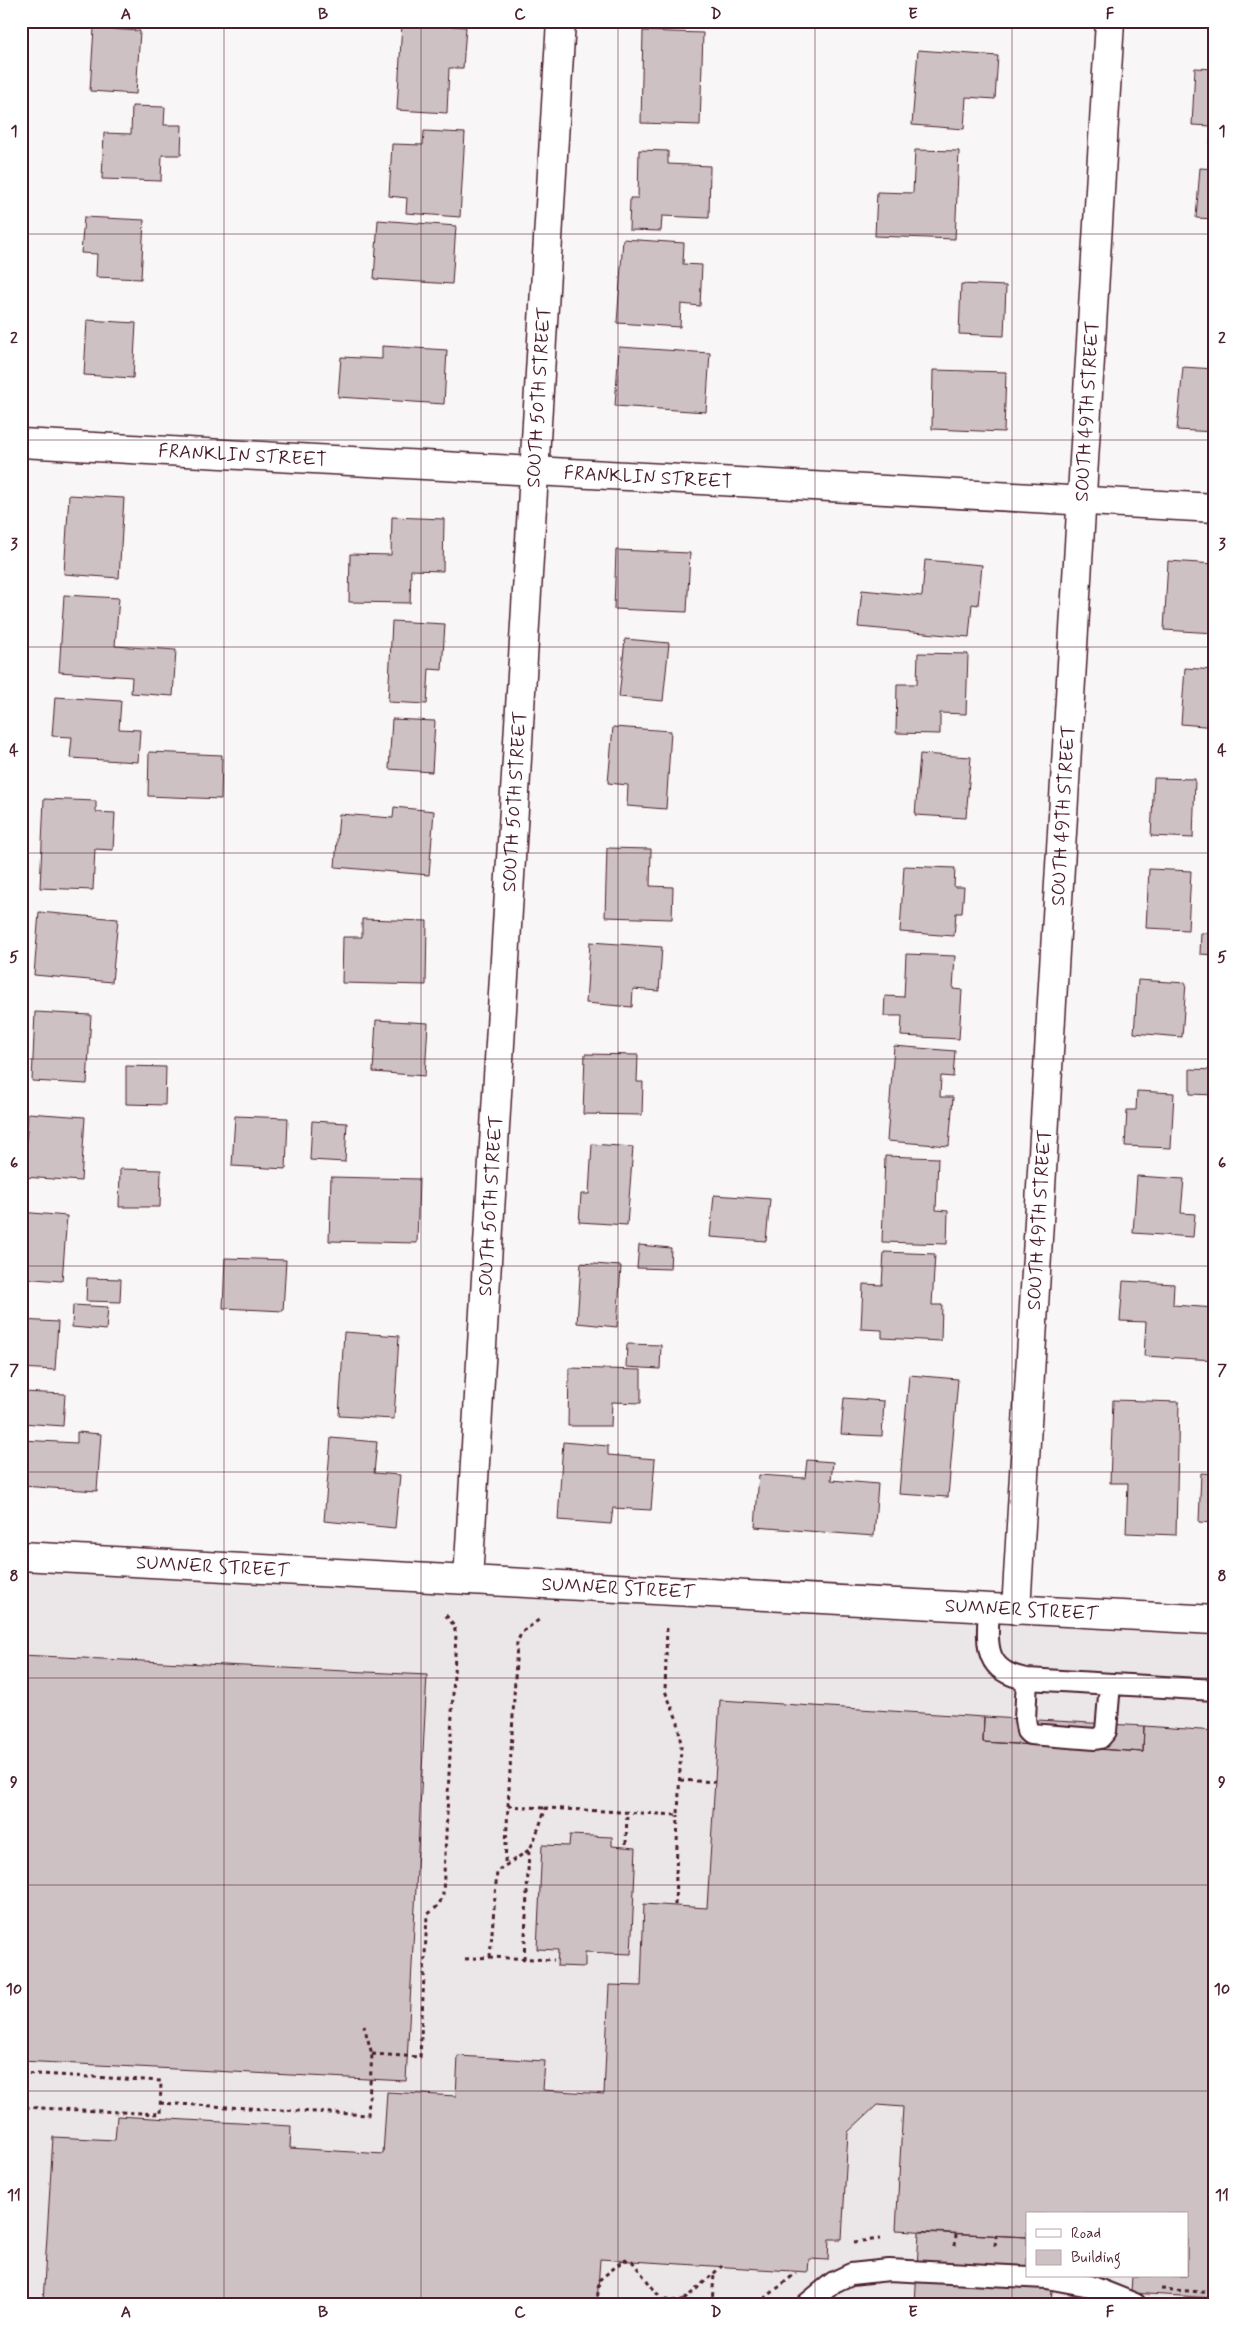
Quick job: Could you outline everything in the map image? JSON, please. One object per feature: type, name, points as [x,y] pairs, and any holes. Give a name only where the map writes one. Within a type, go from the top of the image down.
[{"type":"street","name":"SOUTH 50TH STREET","points":[[468,1580],[561,21]]},
{"type":"street","name":"SOUTH 49TH STREET","points":[[1016,1610],[1110,21]]},
{"type":"street","name":"FRANKLIN STREET","points":[[21,443],[1215,508]]},
{"type":"street","name":"SUMNER STREET","points":[[21,1556],[1215,1620]]},
{"type":"lane","points":[[989,1608],[988,1641],[991,1656],[1002,1671],[1027,1679],[1215,1690]]},
{"type":"lane","points":[[1027,1679],[1025,1727],[1030,1734],[1095,1739],[1100,1738],[1106,1731],[1110,1684]]},
{"type":"lane","points":[[807,2304],[834,2282],[851,2274],[889,2270],[1026,2277]]},
{"type":"lane","points":[[1047,2278],[1090,2286],[1135,2304]]},
{"type":"path","points":[[372,2054],[420,2057],[427,1915],[439,1905],[443,1894],[456,1634],[453,1624],[444,1613]]},
{"type":"path","points":[[505,1863],[517,1642],[522,1632],[540,1619]]},
{"type":"path","points":[[667,1625],[665,1691],[681,1735],[675,1905]]},
{"type":"path","points":[[680,1780],[715,1782]]},
{"type":"path","points":[[508,1806],[678,1814]]},
{"type":"path","points":[[490,1957],[496,1870],[529,1850],[534,1843],[546,1808]]},
{"type":"path","points":[[626,1844],[627,1812]]},
{"type":"path","points":[[524,1959],[529,1850]]},
{"type":"path","points":[[465,1959],[490,1957],[554,1960]]},
{"type":"path","points":[[160,2103],[368,2115],[372,2054],[364,2026]]},
{"type":"path","points":[[21,2073],[162,2081],[160,2114],[21,2107]]},
{"type":"path","points":[[597,2304],[599,2280],[624,2260],[632,2261],[662,2300]]},
{"type":"path","points":[[684,2300],[722,2266]]},
{"type":"path","points":[[712,2303],[714,2274]]},
{"type":"path","points":[[1159,2289],[1215,2293]]},
{"type":"path","points":[[658,2304],[662,2300],[684,2300],[754,2304]]},
{"type":"shaded area","points":[[21,1556],[1215,1620],[1215,2304],[21,2304]]},
{"type":"building","points":[[982,21],[1025,21],[1024,24]]},
{"type":"building","points":[[1191,21],[1215,21],[1215,26],[1191,24]]},
{"type":"building","points":[[402,23],[466,27],[463,68],[449,68],[447,113],[397,110]]},
{"type":"building","points":[[94,28],[140,31],[136,94],[90,91]]},
{"type":"building","points":[[643,31],[703,33],[700,125],[641,123]]},
{"type":"building","points":[[918,50],[998,56],[995,99],[966,97],[964,129],[912,125]]},
{"type":"building","points":[[1195,68],[1215,69],[1215,148],[1210,148],[1211,126],[1192,125]]},
{"type":"building","points":[[132,106],[165,107],[164,125],[182,125],[181,155],[162,155],[161,181],[102,179],[104,133],[131,134]]},
{"type":"building","points":[[424,131],[465,133],[460,217],[406,213],[407,198],[389,196],[392,144],[423,145]]},
{"type":"building","points":[[639,150],[668,151],[668,164],[710,166],[709,218],[662,216],[661,231],[629,230],[630,198],[638,198]]},
{"type":"building","points":[[915,150],[959,151],[955,239],[875,236],[877,192],[913,193]]},
{"type":"building","points":[[1200,168],[1215,169],[1215,219],[1196,218]]},
{"type":"building","points":[[84,217],[144,220],[141,279],[96,277],[97,254],[81,253]]},
{"type":"building","points":[[378,220],[456,226],[452,284],[374,279]]},
{"type":"building","points":[[623,239],[684,243],[683,264],[702,265],[700,306],[681,304],[680,327],[617,323]]},
{"type":"building","points":[[961,284],[1006,286],[1004,336],[959,334]]},
{"type":"building","points":[[87,320],[136,323],[133,378],[84,375]]},
{"type":"building","points":[[382,346],[447,350],[444,404],[338,397],[341,357],[382,359]]},
{"type":"building","points":[[619,347],[710,353],[706,412],[615,406]]},
{"type":"building","points":[[1183,367],[1215,369],[1215,432],[1177,430]]},
{"type":"building","points":[[933,370],[1006,372],[1004,432],[932,429]]},
{"type":"building","points":[[69,495],[124,498],[119,578],[64,574]]},
{"type":"building","points":[[392,517],[444,519],[443,571],[411,570],[410,603],[349,602],[350,554],[391,555]]},
{"type":"building","points":[[616,550],[690,553],[687,612],[614,609]]},
{"type":"building","points":[[925,560],[982,565],[978,605],[972,604],[969,637],[858,627],[862,590],[922,596]]},
{"type":"building","points":[[1168,561],[1215,564],[1215,633],[1164,630]]},
{"type":"building","points":[[64,595],[119,598],[115,646],[176,650],[173,696],[131,693],[132,677],[59,672]]},
{"type":"building","points":[[392,621],[445,624],[442,670],[429,669],[427,704],[388,702]]},
{"type":"building","points":[[625,639],[669,643],[663,701],[619,697]]},
{"type":"building","points":[[918,653],[968,654],[966,714],[940,713],[940,734],[896,733],[897,684],[917,684]]},
{"type":"building","points":[[1185,668],[1215,670],[1215,727],[1181,724]]},
{"type":"building","points":[[55,697],[121,701],[119,729],[140,730],[138,762],[70,758],[72,737],[52,736]]},
{"type":"building","points":[[392,719],[435,721],[432,772],[389,769]]},
{"type":"building","points":[[613,727],[671,731],[666,809],[627,806],[628,785],[608,783]]},
{"type":"building","points":[[149,752],[222,755],[221,799],[148,796]]},
{"type":"building","points":[[920,754],[971,757],[966,818],[915,815]]},
{"type":"building","points":[[1212,760],[1215,761],[1215,782],[1211,782]]},
{"type":"building","points":[[1154,778],[1195,779],[1193,838],[1151,836]]},
{"type":"building","points":[[44,799],[96,801],[96,812],[115,813],[113,850],[95,849],[93,890],[40,888]]},
{"type":"building","points":[[394,807],[434,811],[429,875],[335,867],[339,814],[393,818]]},
{"type":"building","points":[[607,848],[651,849],[650,886],[673,887],[672,919],[605,917]]},
{"type":"building","points":[[904,866],[955,868],[954,887],[964,887],[962,913],[956,913],[954,936],[900,932]]},
{"type":"building","points":[[1149,869],[1191,871],[1188,930],[1146,928]]},
{"type":"building","points":[[39,912],[118,919],[112,982],[34,975]]},
{"type":"building","points":[[362,919],[427,921],[426,985],[342,983],[343,937],[362,937]]},
{"type":"building","points":[[1201,933],[1215,933],[1215,955],[1200,954]]},
{"type":"building","points":[[590,942],[662,947],[659,991],[633,989],[632,1007],[586,1003]]},
{"type":"building","points":[[906,954],[955,956],[953,989],[962,990],[959,1039],[901,1036],[902,1016],[884,1016],[885,996],[904,997]]},
{"type":"building","points":[[1138,980],[1186,983],[1182,1037],[1134,1033]]},
{"type":"building","points":[[35,1012],[91,1015],[87,1084],[32,1081]]},
{"type":"building","points":[[376,1020],[428,1023],[425,1076],[373,1072]]},
{"type":"building","points":[[894,1046],[955,1051],[953,1077],[941,1076],[940,1097],[953,1097],[949,1146],[887,1141]]},
{"type":"building","points":[[585,1054],[638,1055],[637,1082],[643,1082],[642,1115],[583,1114]]},
{"type":"building","points":[[126,1066],[166,1067],[165,1105],[126,1104]]},
{"type":"building","points":[[1190,1069],[1215,1070],[1215,1095],[1190,1094]]},
{"type":"building","points":[[1137,1091],[1174,1093],[1171,1148],[1125,1146],[1127,1110],[1136,1110]]},
{"type":"building","points":[[28,1113],[85,1117],[81,1181],[24,1177]]},
{"type":"building","points":[[235,1116],[288,1118],[286,1169],[232,1166]]},
{"type":"building","points":[[312,1121],[347,1123],[345,1162],[310,1160]]},
{"type":"building","points":[[592,1144],[633,1147],[627,1225],[579,1222],[581,1194],[589,1194]]},
{"type":"building","points":[[885,1156],[938,1158],[936,1210],[948,1211],[947,1244],[882,1242]]},
{"type":"building","points":[[120,1169],[161,1170],[160,1207],[119,1207]]},
{"type":"building","points":[[1137,1176],[1184,1179],[1181,1213],[1195,1214],[1193,1237],[1133,1233]]},
{"type":"building","points":[[331,1177],[419,1179],[417,1243],[329,1241]]},
{"type":"building","points":[[714,1195],[770,1199],[766,1241],[710,1237]]},
{"type":"building","points":[[21,1212],[67,1216],[62,1281],[21,1278]]},
{"type":"building","points":[[639,1245],[671,1248],[670,1269],[637,1268]]},
{"type":"building","points":[[884,1252],[935,1254],[932,1305],[942,1305],[941,1341],[882,1338],[882,1330],[861,1329],[863,1284],[882,1285]]},
{"type":"building","points":[[225,1258],[286,1260],[283,1311],[223,1308]]},
{"type":"building","points":[[581,1263],[621,1266],[617,1327],[577,1323]]},
{"type":"building","points":[[87,1278],[121,1279],[120,1302],[86,1301]]},
{"type":"building","points":[[1123,1281],[1174,1284],[1173,1305],[1215,1308],[1215,1360],[1144,1356],[1146,1322],[1120,1321]]},
{"type":"building","points":[[73,1305],[108,1307],[106,1330],[72,1327]]},
{"type":"building","points":[[21,1320],[58,1322],[55,1370],[21,1368]]},
{"type":"building","points":[[344,1332],[399,1336],[394,1419],[339,1416]]},
{"type":"building","points":[[627,1344],[661,1345],[660,1369],[626,1367]]},
{"type":"building","points":[[569,1368],[641,1370],[641,1403],[612,1402],[611,1426],[568,1426]]},
{"type":"building","points":[[909,1375],[958,1379],[948,1497],[899,1494]]},
{"type":"building","points":[[23,1392],[65,1394],[63,1426],[22,1423]]},
{"type":"building","points":[[844,1398],[884,1401],[882,1436],[841,1434]]},
{"type":"building","points":[[1113,1400],[1179,1402],[1176,1535],[1126,1533],[1128,1483],[1110,1483]]},
{"type":"building","points":[[77,1432],[101,1434],[97,1491],[21,1486],[21,1440],[77,1443]]},
{"type":"building","points":[[331,1438],[377,1442],[374,1473],[400,1475],[395,1528],[324,1521]]},
{"type":"building","points":[[563,1442],[608,1446],[608,1455],[655,1459],[651,1510],[613,1508],[611,1524],[558,1520]]},
{"type":"building","points":[[807,1460],[833,1462],[831,1480],[878,1484],[874,1536],[755,1527],[759,1475],[805,1478]]},
{"type":"building","points":[[1201,1473],[1215,1474],[1215,1523],[1199,1522]]},
{"type":"building","points":[[21,1655],[427,1675],[406,2081],[21,2061]]},
{"type":"building","points":[[720,1700],[984,1717],[983,1742],[1143,1752],[1144,1726],[1215,1731],[1215,2298],[1131,2293],[1132,2278],[1188,2278],[1188,2212],[1026,2212],[1026,2237],[896,2230],[903,2107],[877,2105],[848,2132],[842,2239],[829,2239],[828,2260],[809,2259],[808,2272],[600,2259],[597,2304],[79,2304],[43,2302],[53,2137],[115,2140],[117,2116],[291,2126],[290,2148],[383,2154],[387,2092],[456,2096],[458,2056],[545,2061],[543,2090],[604,2094],[609,1985],[641,1986],[644,1904],[707,1908]]},
{"type":"building","points":[[984,1717],[1144,1726],[1143,1752],[983,1742]]},
{"type":"building","points":[[570,1835],[612,1837],[612,1846],[636,1848],[631,1954],[585,1952],[585,1967],[557,1966],[558,1950],[537,1949],[542,1845],[569,1846]]},
{"type":"building","points":[[919,2232],[1026,2237],[1026,2278],[1053,2278],[1051,2304],[915,2304]]}]
